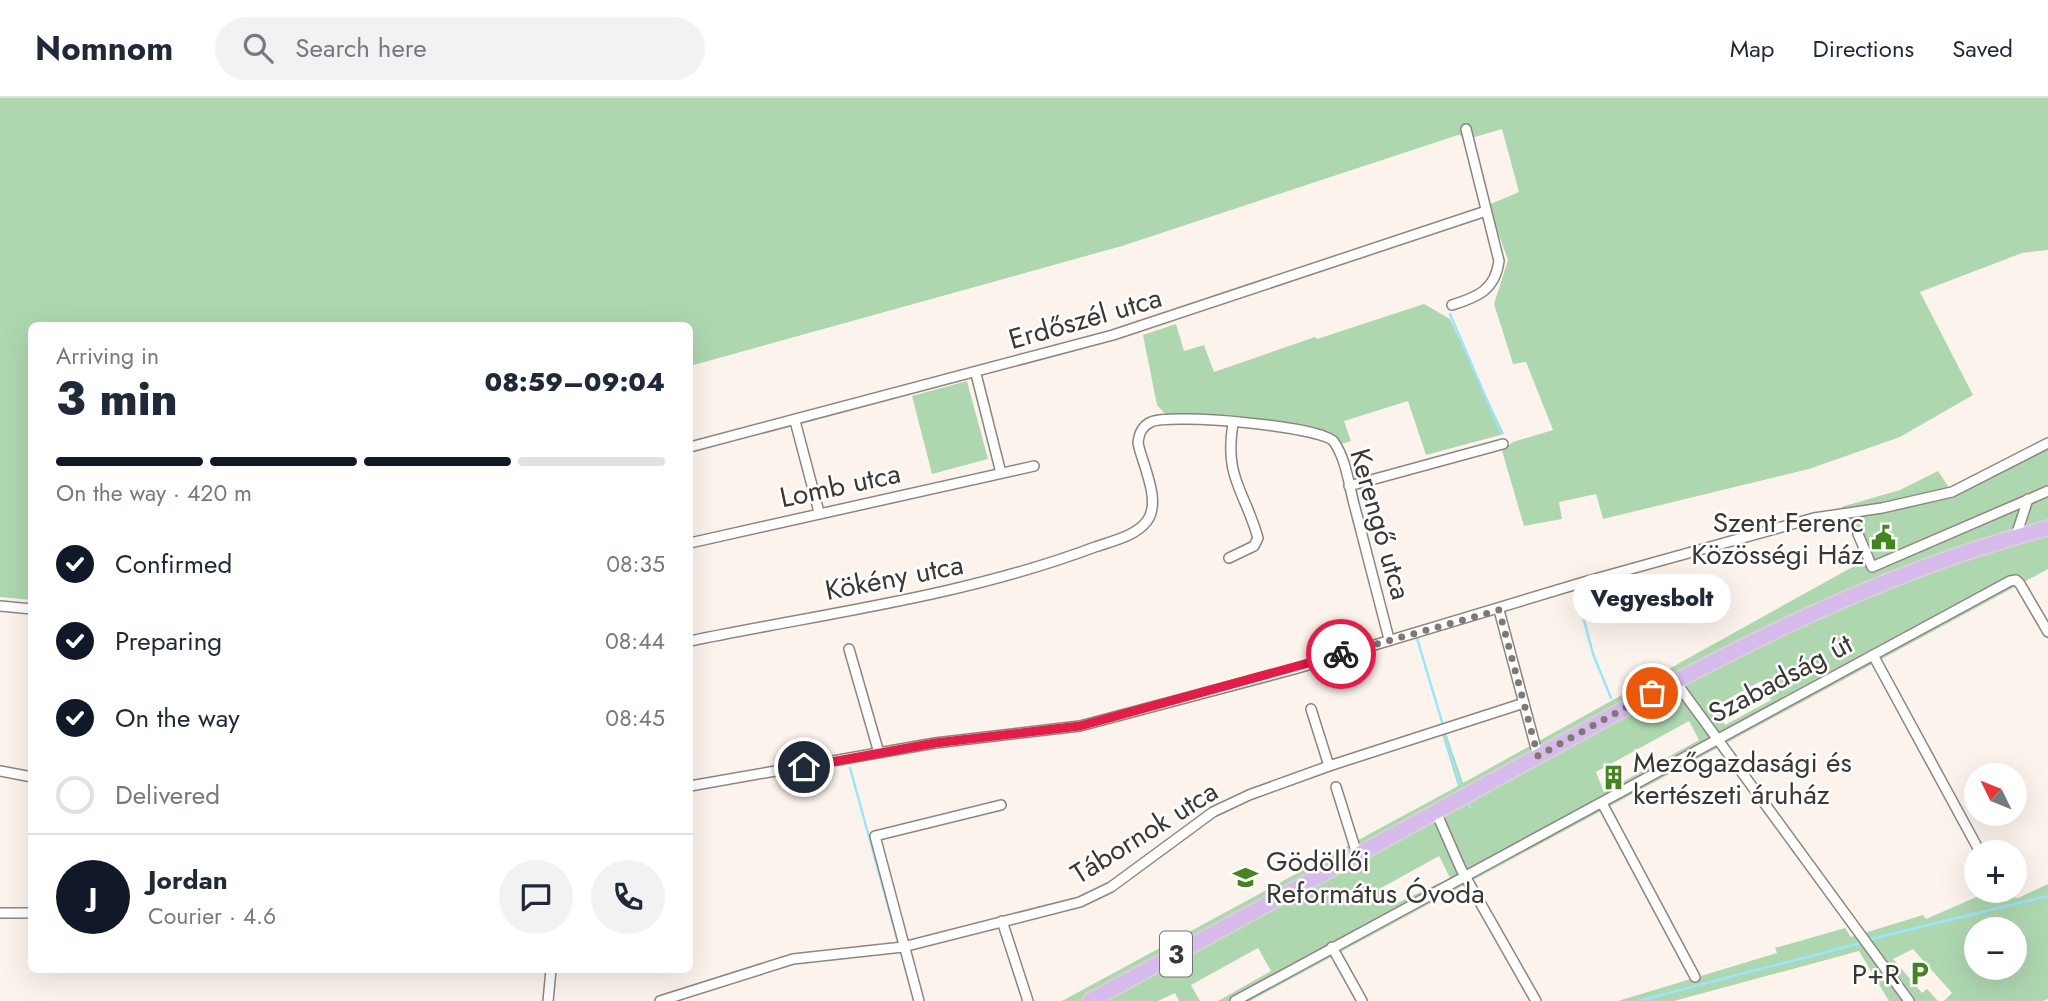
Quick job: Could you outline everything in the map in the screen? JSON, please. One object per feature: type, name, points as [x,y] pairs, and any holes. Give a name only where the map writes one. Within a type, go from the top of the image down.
[{"type":"main road","name":"Szabadság út","points":[[1101,1000],[1123,983],[1675,681],[1838,600],[1928,564],[2048,528]]},
{"type":"street","points":[[1452,305],[1480,296],[1497,274],[1500,257],[1466,128]]},
{"type":"street","name":"Erdőszél utca","points":[[693,446],[976,374],[1113,335],[1486,211]]},
{"type":"street","points":[[976,374],[1001,473]]},
{"type":"street","name":"Kerengő utca","points":[[1104,544],[1133,532],[1150,516],[1152,498],[1138,443],[1144,426],[1171,417],[1294,428],[1326,435],[1336,446],[1349,485],[1389,639]]},
{"type":"street","points":[[795,421],[819,512]]},
{"type":"street","points":[[1229,558],[1251,548],[1258,538],[1230,464],[1228,449],[1233,423]]},
{"type":"street","points":[[693,785],[879,753],[1080,726],[1298,668],[1389,639],[1499,610],[1598,578],[1814,518],[1891,507],[1952,492],[2048,443]]},
{"type":"street","points":[[1349,485],[1503,444]]},
{"type":"street","name":"Lomb utca","points":[[693,542],[1034,466]]},
{"type":"street","points":[[1858,534],[1872,567],[2048,491]]},
{"type":"street","points":[[2016,536],[2028,499]]},
{"type":"street","name":"Kökény utca","points":[[693,640],[984,583],[1027,572],[1104,544]]},
{"type":"street","name":"Szabadság út","points":[[1236,1001],[2016,580],[2048,632]]},
{"type":"street","points":[[0,606],[28,609]]},
{"type":"street","points":[[1499,610],[1538,756]]},
{"type":"street","points":[[849,649],[879,753]]},
{"type":"street","points":[[1873,655],[1973,840]]},
{"type":"street","points":[[1675,681],[1909,1001]]},
{"type":"street","name":"Tábornok utca","points":[[660,1001],[793,960],[904,947],[1097,895],[1213,812],[1329,766],[1524,703]]},
{"type":"street","points":[[1311,709],[1329,766]]},
{"type":"street","points":[[0,771],[28,776]]},
{"type":"street","points":[[1336,787],[1357,854]]},
{"type":"street","points":[[1602,803],[1695,977]]},
{"type":"street","points":[[919,1001],[875,836],[1001,805]]},
{"type":"street","points":[[1436,813],[1536,1001]]},
{"type":"street","points":[[0,913],[28,913]]},
{"type":"street","points":[[1002,921],[1028,1001]]},
{"type":"street","points":[[1332,947],[1362,1001]]},
{"type":"street","points":[[548,1001],[551,973]]},
{"type":"green space","points":[[0,98],[2048,98],[2048,250],[2022,253],[1920,292],[1973,395],[1900,437],[1809,469],[1603,519],[1596,494],[1559,502],[1562,519],[1524,526],[1502,451],[1513,442],[1553,430],[1526,362],[1513,364],[1494,304],[1508,260],[1488,205],[1519,192],[1502,129],[1475,137],[1458,135],[1122,246],[693,365],[693,322],[28,322],[28,600],[0,597]]},
{"type":"green space","points":[[1424,304],[1450,319],[1504,434],[1426,455],[1408,401],[1344,421],[1351,441],[1341,444],[1318,428],[1166,415],[1157,405],[1143,335],[1176,324],[1184,351],[1204,345],[1214,372],[1315,337],[1317,339]]},
{"type":"green space","points":[[967,381],[988,459],[932,474],[912,396]]},
{"type":"green space","points":[[2048,438],[2048,569],[1250,1001],[1218,1001],[1271,971],[1258,948],[1191,985],[1200,1001],[1179,1001],[1175,993],[1158,1001],[1062,1001],[1458,786],[1442,734],[1446,733],[1463,783],[1865,560],[1841,507],[1900,490],[1938,471],[1950,489]],"holes":[[[1761,681],[1771,700],[1725,725],[1715,706]],[[1689,721],[1699,740],[1604,792],[1596,772]],[[1439,856],[1450,878],[1393,905],[1383,887]]]},
{"type":"green space","points":[[2048,884],[2048,999],[1944,1001],[1952,993],[1913,949],[1893,959],[1922,993],[1927,989],[1938,1001],[1889,1001],[1859,951],[1674,1001],[1618,1001],[1777,953],[1775,948],[1845,928],[1851,937],[1923,915],[1926,919],[1964,902],[2027,903],[2027,894]]},
{"type":"waterway","points":[[1450,314],[1501,433]]},
{"type":"waterway","points":[[1577,594],[1593,654],[1611,698]]},
{"type":"waterway","points":[[1417,638],[1442,722]]},
{"type":"waterway","points":[[1445,738],[1460,784]]},
{"type":"waterway","points":[[850,768],[898,942]]},
{"type":"waterway","points":[[1867,940],[2048,896]]},
{"type":"waterway","points":[[1638,1001],[1861,943]]},
{"type":"way so far","points":[[1341,654],[1499,610],[1538,756],[1652,693]]},
{"type":"place","name":"Szent Ferenc Közösségi Ház","points":[[1884,538]]},
{"type":"place","name":"Vegyesbolt","points":[[1652,693]]},
{"type":"place","name":"Mezőgazdasági és kertészeti áruház","points":[[1613,778]]},
{"type":"place","name":"Gödöllői Református Óvoda","points":[[1246,877]]},
{"type":"place","name":"P+R","points":[[1920,974]]},
{"type":"route","points":[[804,767],[935,743],[1080,726],[1341,654]]}]
